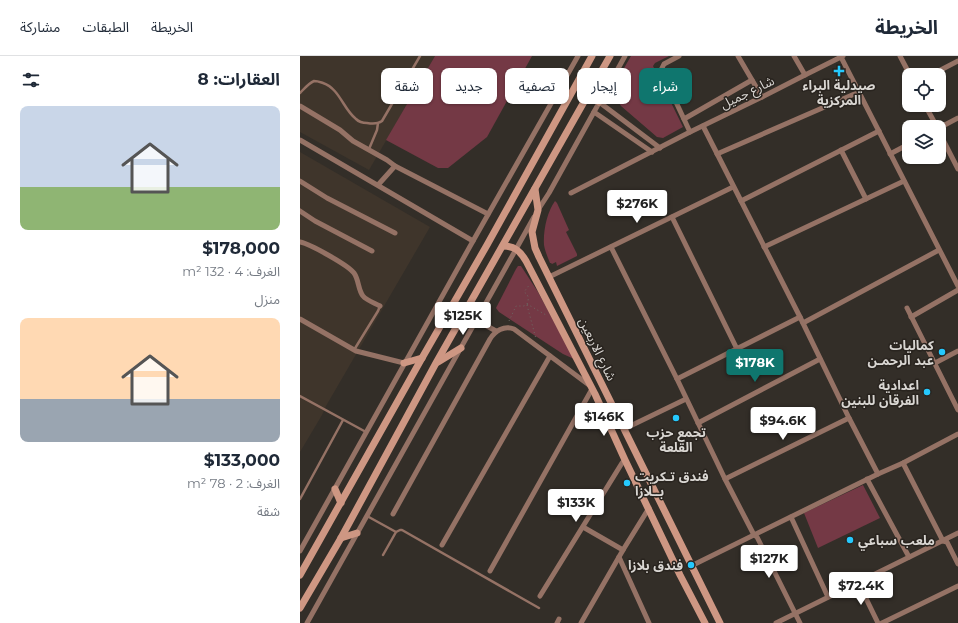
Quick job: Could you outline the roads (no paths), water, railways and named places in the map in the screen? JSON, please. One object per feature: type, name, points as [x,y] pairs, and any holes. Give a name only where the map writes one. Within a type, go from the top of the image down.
[{"type":"main road","points":[[300,575],[592,56]]},
{"type":"main road","points":[[604,68],[610,56]]},
{"type":"main road","points":[[300,608],[341,538],[436,363],[584,104]]},
{"type":"main road","name":"شارع الاربعين","points":[[535,189],[538,210],[532,232],[535,248],[720,623]]},
{"type":"main road","points":[[503,246],[513,247],[516,249]]},
{"type":"main road","name":"شارع الاربعين","points":[[516,249],[523,256],[535,277],[592,389],[680,575],[705,623]]},
{"type":"main road","points":[[436,363],[461,348]]},
{"type":"main road","points":[[404,363],[422,358]]},
{"type":"main road","points":[[592,389],[604,390]]},
{"type":"main road","points":[[335,489],[341,503]]},
{"type":"main road","points":[[341,538],[357,533]]},
{"type":"street","points":[[300,551],[404,363],[578,56]]},
{"type":"street","points":[[618,68],[625,56]]},
{"type":"street","points":[[679,56],[664,64],[661,70],[690,132]]},
{"type":"street","points":[[738,56],[762,98]]},
{"type":"street","points":[[794,56],[805,75]]},
{"type":"street","points":[[842,56],[890,154],[958,286]]},
{"type":"street","name":"شارع جميل","points":[[571,194],[690,132],[762,98],[842,56]]},
{"type":"street","points":[[900,56],[906,68]]},
{"type":"street","points":[[944,68],[958,61]]},
{"type":"street","points":[[684,119],[752,80]]},
{"type":"street","points":[[717,154],[859,92]]},
{"type":"street","points":[[307,623],[598,104]]},
{"type":"street","points":[[602,104],[660,148]]},
{"type":"street","points":[[300,106],[340,130],[353,141],[369,149],[395,166],[488,214]]},
{"type":"street","points":[[594,112],[652,152]]},
{"type":"street","points":[[946,123],[958,118]]},
{"type":"street","points":[[703,126],[878,474]]},
{"type":"street","points":[[741,201],[879,131]]},
{"type":"street","points":[[300,140],[473,241]]},
{"type":"street","points":[[946,146],[958,169]]},
{"type":"street","points":[[890,154],[902,148]]},
{"type":"street","points":[[841,150],[866,199]]},
{"type":"street","points":[[378,185],[395,166]]},
{"type":"street","points":[[300,181],[327,198],[395,233]]},
{"type":"street","points":[[764,247],[904,181]]},
{"type":"street","points":[[549,278],[733,187]]},
{"type":"street","points":[[300,211],[315,221],[372,252]]},
{"type":"street","points":[[672,217],[737,349]]},
{"type":"street","points":[[300,242],[310,245],[348,268],[356,276],[363,296],[380,306]]},
{"type":"street","points":[[611,247],[725,479],[754,535],[757,537],[800,623]]},
{"type":"street","points":[[803,323],[939,250]]},
{"type":"street","points":[[911,317],[958,290]]},
{"type":"street","points":[[906,308],[958,410]]},
{"type":"street","points":[[677,379],[800,317]]},
{"type":"street","points":[[300,319],[354,350],[404,363]]},
{"type":"street","points":[[476,320],[496,331]]},
{"type":"street","points":[[393,514],[490,339],[496,331],[507,328],[514,329],[592,389],[490,571]]},
{"type":"street","points":[[935,363],[958,351]]},
{"type":"street","points":[[442,545],[550,356]]},
{"type":"street","points":[[698,422],[820,359]]},
{"type":"street","points":[[624,429],[686,399]]},
{"type":"street","points":[[725,479],[849,418]]},
{"type":"street","points":[[692,566],[903,463],[958,434]]},
{"type":"street","points":[[540,596],[625,460]]},
{"type":"street","points":[[903,463],[943,541],[947,542],[958,564]]},
{"type":"street","points":[[868,479],[909,557]]},
{"type":"street","points":[[581,623],[649,508]]},
{"type":"street","points":[[791,517],[828,597]]},
{"type":"street","points":[[583,527],[623,550]]},
{"type":"street","points":[[776,623],[958,533]]},
{"type":"street","points":[[619,557],[649,623]]},
{"type":"street","points":[[858,582],[878,623]]},
{"type":"street","points":[[882,623],[958,586]]},
{"type":"street","points":[[642,623],[646,617]]},
{"type":"lane","points":[[300,93],[311,83],[316,81],[323,83],[333,88],[352,116],[357,120],[371,124],[378,123],[382,120],[420,56]]},
{"type":"lane","points":[[369,149],[377,130],[378,123]]},
{"type":"lane","points":[[354,350],[380,306]]},
{"type":"lane","points":[[300,396],[366,432]]},
{"type":"lane","points":[[300,499],[344,420]]},
{"type":"lane","points":[[367,516],[396,532]]},
{"type":"lane","points":[[383,555],[396,532],[402,530],[539,608]]},
{"type":"place","name":"صيدلية البراء المركزية","points":[[839,71]]},
{"type":"place","name":"كماليات عبد الرحمـن","points":[[942,352]]},
{"type":"place","name":"اعدادية الفرقان للبنين","points":[[927,392]]},
{"type":"place","name":"تجمع حزب القلعة","points":[[676,418]]},
{"type":"place","name":"فندق تـكريت بــلازا","points":[[627,483]]},
{"type":"place","name":"ملعب سباعي","points":[[850,540]]},
{"type":"place","name":"فندق بلازا","points":[[691,565]]}]
